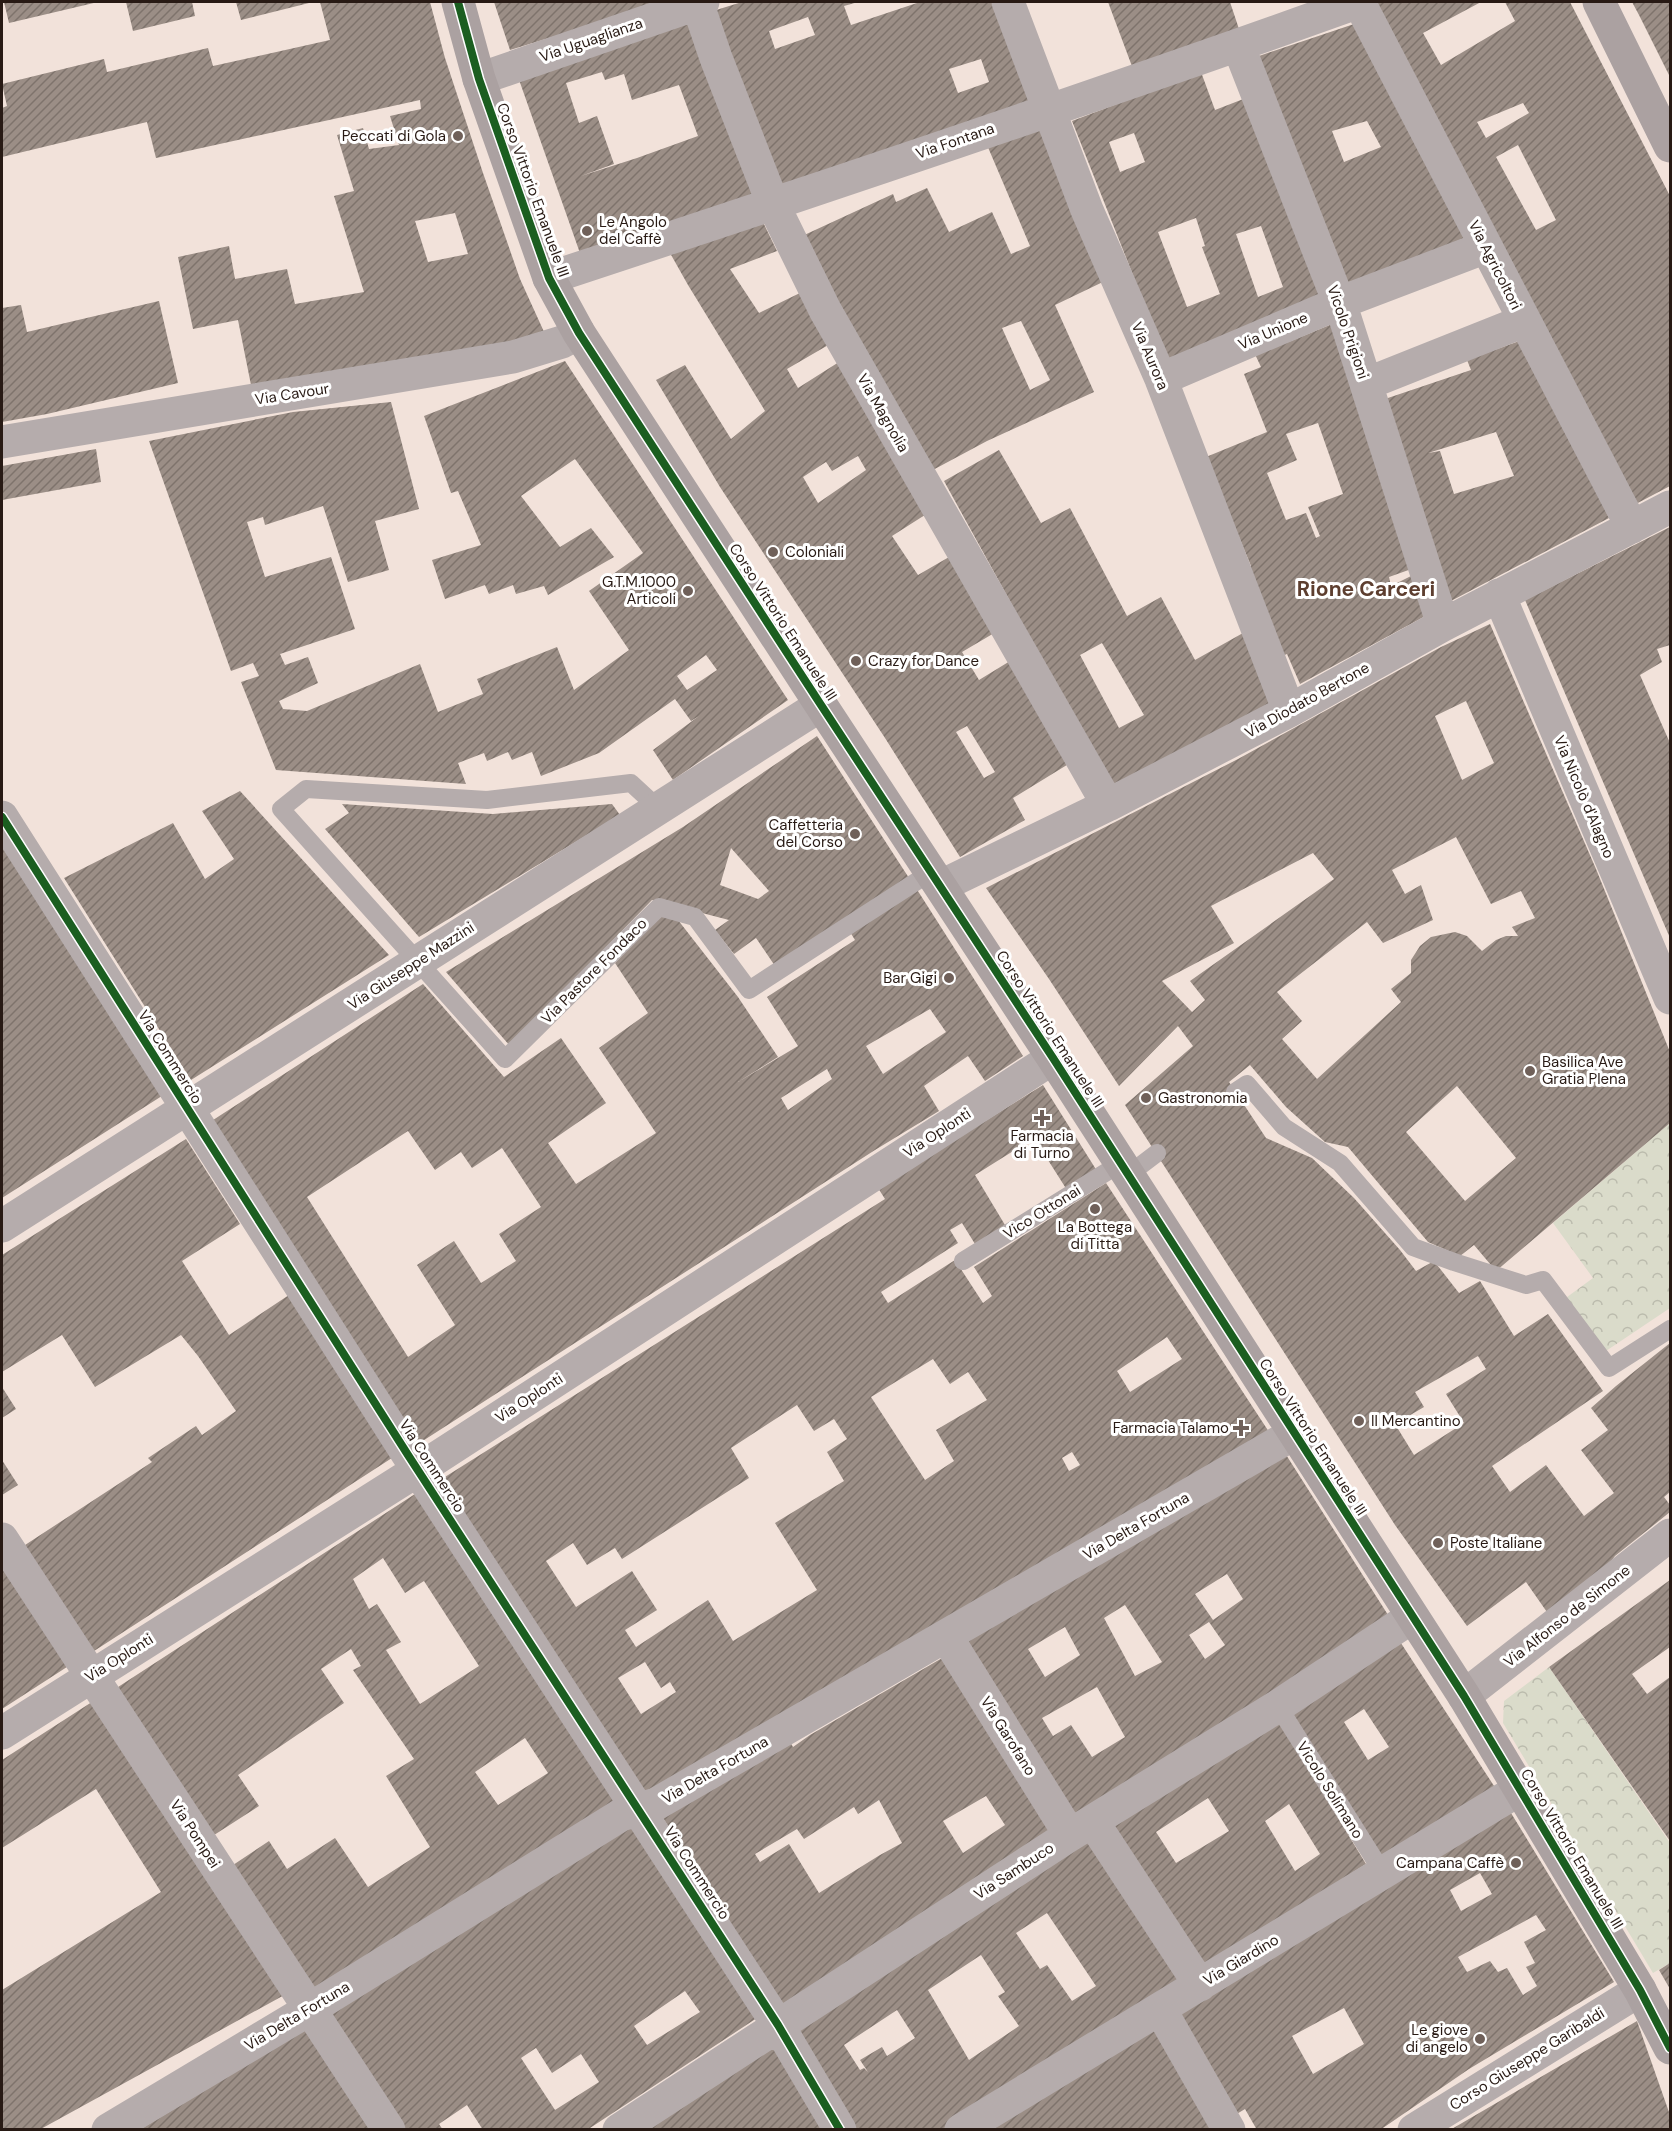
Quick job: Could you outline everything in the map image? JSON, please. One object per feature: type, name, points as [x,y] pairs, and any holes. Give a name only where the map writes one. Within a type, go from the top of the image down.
[{"type":"street","name":"Corso Vittorio Emanuele III","points":[[458,2],[478,79],[549,278],[579,333],[1053,1058],[1464,1696],[1640,1990],[1671,2048]]},
{"type":"street","name":"Via Uguaglianza","points":[[478,79],[699,2]]},
{"type":"street","name":"Via Magnolia","points":[[699,2],[716,58],[773,204],[825,310],[1108,805]]},
{"type":"street","name":"Via Aurora","points":[[1008,2],[1087,210],[1161,379],[1288,711]]},
{"type":"street","name":"Via Fontana","points":[[549,278],[773,204],[1359,2]]},
{"type":"street","name":"Via Agricoltori","points":[[1359,2],[1632,527]]},
{"type":"street","points":[[1599,2],[1671,146]]},
{"type":"street","name":"Vicolo Prigioni","points":[[1238,45],[1339,303],[1443,625]]},
{"type":"street","name":"Via Unione","points":[[1161,379],[1339,303],[1486,247]]},
{"type":"street","points":[[1366,384],[1524,321]]},
{"type":"street","name":"Via Cavour","points":[[2,442],[513,357],[562,342],[579,333]]},
{"type":"street","name":"Via Diodato Bertone","points":[[936,879],[1108,805],[1288,711],[1499,595],[1671,507]]},
{"type":"street","name":"Via Nicolò d'Alagno","points":[[1499,595],[1671,998]]},
{"type":"street","name":"Via Giuseppe Mazzini","points":[[2,1226],[821,705]]},
{"type":"street","name":"Via Commercio","points":[[2,817],[418,1470],[778,2025],[840,2130]]},
{"type":"street","name":"Via Oplonti","points":[[2,1733],[418,1470],[1053,1058]]},
{"type":"street","name":"Via Delta Fortuna","points":[[108,2130],[310,2009],[621,1815],[656,1804],[1295,1433]]},
{"type":"street","name":"Via Alfonso de Simone","points":[[1464,1696],[1671,1535]]},
{"type":"street","name":"Via Pompei","points":[[2,1539],[389,2130]]},
{"type":"street","name":"Via Sambuco","points":[[619,2130],[1081,1828],[1278,1706],[1412,1617]]},
{"type":"street","name":"Via Garofano","points":[[946,1636],[1081,1828],[1200,1985]]},
{"type":"street","name":"Via Giardino","points":[[961,2130],[1520,1789]]},
{"type":"street","name":"Corso Giuseppe Garibaldi","points":[[1414,2130],[1640,1990]]},
{"type":"street","points":[[1160,2009],[1229,2130]]},
{"type":"lane","points":[[418,961],[281,809],[306,789],[488,800],[631,783],[658,808]]},
{"type":"lane","name":"Via Pastore Fondaco","points":[[418,961],[505,1059],[659,907],[695,917],[749,990],[936,879]]},
{"type":"lane","points":[[1235,1092],[1247,1084],[1284,1127],[1340,1163],[1413,1247],[1526,1285],[1543,1280],[1608,1368],[1671,1329]]},
{"type":"lane","name":"Vico Ottonai","points":[[963,1261],[1124,1169],[1157,1153]]},
{"type":"lane","name":"Vicolo Solimano","points":[[1278,1706],[1383,1873]]},
{"type":"green space","points":[[1670,1123],[1670,1308],[1603,1353],[1563,1300],[1593,1278],[1553,1223]]},
{"type":"green space","points":[[1549,1667],[1670,1843],[1670,1963],[1653,1973],[1503,1723],[1504,1701]]},
{"type":"building","points":[[4,2],[98,2],[9,23]]},
{"type":"building","points":[[126,2],[192,2],[195,16],[133,31]]},
{"type":"building","points":[[236,2],[313,2],[241,20]]},
{"type":"building","points":[[320,2],[430,2],[445,58],[483,173],[520,279],[545,334],[463,353],[252,390],[238,320],[193,329],[178,257],[229,246],[235,279],[287,269],[295,304],[364,292],[334,196],[354,191],[337,135],[363,128],[369,149],[399,145],[390,116],[421,109],[420,100],[156,158],[147,122],[2,157],[2,108],[7,106],[2,84],[104,59],[107,72],[208,48],[213,66],[330,40]],"holes":[[[455,213],[468,254],[428,262],[415,221]]]},
{"type":"building","points":[[494,2],[666,2],[510,50]]},
{"type":"building","points":[[742,2],[858,2],[844,6],[851,25],[920,2],[999,2],[1035,101],[778,189],[713,11]],"holes":[[[808,17],[815,35],[775,49],[769,31]],[[981,59],[989,82],[958,93],[949,69]]]},
{"type":"building","points":[[1108,2],[1230,2],[1240,32],[1133,69]]},
{"type":"building","points":[[1370,2],[1481,2],[1423,33],[1441,65],[1515,21],[1505,2],[1570,2],[1670,196],[1670,486],[1632,506]],"holes":[[[1523,103],[1529,113],[1486,138],[1477,122]],[[1518,145],[1556,220],[1536,230],[1496,157]]]},
{"type":"building","points":[[1632,2],[1670,2],[1670,77],[1639,15]]},
{"type":"building","points":[[693,14],[758,195],[581,256],[517,74]],"holes":[[[602,72],[605,80],[624,74],[632,100],[679,85],[698,136],[581,176],[614,164],[597,116],[579,123],[566,83]]]},
{"type":"building","points":[[1360,22],[1469,236],[1343,286],[1256,57]],"holes":[[[1367,121],[1381,147],[1344,162],[1332,131]]]},
{"type":"building","points":[[1201,72],[1215,110],[1246,98],[1325,299],[1167,361],[1072,121]],"holes":[[[1134,133],[1145,162],[1120,172],[1109,142]],[[1196,218],[1205,246],[1202,247],[1220,294],[1187,307],[1158,232]],[[1261,226],[1283,287],[1258,297],[1236,234]]]},
{"type":"building","points":[[1042,124],[1107,280],[1055,305],[1094,392],[987,441],[931,471],[800,237],[893,194],[896,202],[927,188],[949,232],[992,212],[1011,254],[1030,246],[987,145]],"holes":[[[1021,321],[1050,380],[1030,390],[1002,328]]]},
{"type":"building","points":[[762,220],[777,251],[730,269],[759,313],[802,292],[830,344],[787,369],[798,388],[839,362],[928,513],[892,536],[918,575],[956,553],[1001,629],[962,652],[979,680],[1015,658],[1075,760],[1013,798],[1025,820],[960,857],[885,738],[720,487],[656,380],[685,365],[731,439],[765,411],[670,253]],"holes":[[[858,456],[866,470],[818,503],[803,477],[826,462],[832,471]],[[967,726],[995,772],[984,778],[956,732]]]},
{"type":"building","points":[[159,301],[178,383],[47,414],[2,422],[2,308],[21,305],[27,332]]},
{"type":"building","points":[[1332,324],[1417,567],[1389,577],[1391,586],[1417,573],[1431,613],[1300,684],[1287,654],[1280,657],[1244,569],[1251,566],[1206,457],[1267,432],[1244,374],[1261,367],[1253,350],[1291,341]],"holes":[[[1318,423],[1343,494],[1308,507],[1320,536],[1316,538],[1306,513],[1286,520],[1267,473],[1297,460],[1286,434]]]},
{"type":"building","points":[[1522,340],[1609,518],[1449,602],[1379,401],[1471,370],[1467,360]],"holes":[[[1496,432],[1514,476],[1454,494],[1440,451],[1428,453]]]},
{"type":"building","points":[[565,361],[788,700],[673,780],[653,750],[699,716],[691,721],[675,699],[599,753],[541,776],[532,752],[512,760],[508,752],[487,761],[484,753],[458,763],[466,784],[276,770],[241,682],[259,676],[253,663],[231,671],[149,441],[293,412],[391,402],[419,509],[375,521],[389,570],[348,582],[323,506],[265,525],[263,517],[247,522],[265,577],[331,557],[355,629],[280,654],[285,665],[308,657],[318,683],[279,701],[283,709],[307,711],[420,664],[438,712],[483,694],[477,679],[557,647],[574,690],[629,650],[589,591],[643,553],[575,459],[521,496],[560,547],[591,528],[614,557],[548,595],[544,586],[516,594],[513,585],[489,594],[485,585],[445,599],[432,560],[481,545],[458,491],[451,493],[424,416]],"holes":[[[706,655],[717,670],[687,690],[677,676]]]},
{"type":"building","points":[[96,449],[101,482],[2,500],[2,466]]},
{"type":"building","points":[[999,450],[1041,523],[1070,508],[1127,616],[1161,597],[1195,660],[1243,633],[1276,700],[1112,787],[944,481]],"holes":[[[1102,643],[1144,715],[1119,728],[1080,655]]]},
{"type":"building","points":[[1670,527],[1670,645],[1657,649],[1662,662],[1640,675],[1670,743],[1670,938],[1525,600]]},
{"type":"building","points":[[1490,624],[1596,869],[1670,1052],[1670,1123],[1496,1271],[1474,1245],[1460,1256],[1428,1242],[1348,1147],[1325,1142],[1286,1107],[1250,1065],[1229,1082],[1266,1138],[1312,1158],[1354,1198],[1416,1271],[1434,1261],[1459,1293],[1480,1281],[1514,1336],[1548,1314],[1603,1391],[1492,1466],[1510,1492],[1546,1465],[1584,1516],[1614,1493],[1581,1450],[1608,1430],[1591,1408],[1670,1343],[1670,1492],[1664,1497],[1670,1505],[1670,1512],[1615,1556],[1597,1580],[1549,1615],[1526,1582],[1467,1626],[1395,1525],[1125,1105],[1193,1046],[1178,1026],[1119,1086],[986,888],[1238,759],[1441,647]],"holes":[[[1466,701],[1494,763],[1462,780],[1435,716]],[[1456,837],[1491,904],[1521,891],[1535,918],[1512,927],[1518,936],[1506,936],[1496,940],[1482,951],[1467,936],[1455,932],[1431,937],[1420,946],[1411,960],[1411,973],[1391,989],[1401,1002],[1317,1079],[1282,1039],[1302,1021],[1277,992],[1367,922],[1383,943],[1433,920],[1421,885],[1405,894],[1392,870]],[[1313,853],[1334,879],[1190,981],[1205,1000],[1192,1012],[1162,981],[1234,943],[1211,906]],[[1457,1086],[1516,1158],[1465,1201],[1406,1132]],[[1478,1356],[1486,1369],[1446,1394],[1464,1423],[1414,1455],[1395,1424],[1424,1407],[1415,1392]]]},
{"type":"building","points":[[817,736],[909,878],[775,966],[756,938],[734,954],[715,930],[729,920],[652,900],[510,1046],[446,972],[683,827]],"holes":[[[731,848],[769,891],[758,899],[720,885]]]},
{"type":"building","points":[[240,791],[389,955],[191,1080],[64,878],[173,823],[205,879],[234,859],[202,811]]},
{"type":"building","points":[[342,804],[493,814],[612,804],[620,815],[419,937],[325,829],[349,813]]},
{"type":"building","points":[[2,838],[165,1094],[2,1198]]},
{"type":"building","points":[[916,888],[1023,1056],[985,1081],[968,1056],[924,1086],[939,1111],[418,1444],[210,1122],[423,984],[504,1077],[561,1038],[606,1103],[548,1143],[576,1184],[656,1133],[599,1048],[648,1013],[615,963],[662,914],[678,920],[738,997],[778,1057],[738,1082],[798,1046],[767,997],[855,940],[850,932]],"holes":[[[930,1009],[946,1032],[883,1074],[866,1046]],[[827,1069],[832,1079],[788,1110],[781,1098]],[[408,1131],[435,1170],[461,1152],[472,1168],[502,1148],[541,1207],[499,1234],[516,1261],[481,1283],[454,1241],[417,1265],[455,1325],[408,1357],[307,1197]]]},
{"type":"building","points":[[1043,1085],[1097,1171],[1067,1190],[1034,1138],[975,1175],[1005,1225],[975,1244],[962,1223],[950,1230],[958,1243],[881,1292],[888,1303],[955,1260],[983,1303],[992,1296],[974,1267],[1106,1183],[1271,1435],[642,1803],[437,1482],[885,1199],[878,1188]],"holes":[[[1167,1337],[1182,1359],[1130,1392],[1117,1371]],[[933,1359],[950,1384],[968,1372],[987,1400],[936,1430],[954,1461],[925,1480],[871,1397]],[[797,1405],[814,1431],[834,1419],[847,1439],[827,1452],[844,1481],[775,1523],[817,1590],[733,1641],[708,1600],[636,1647],[625,1630],[657,1610],[632,1571],[576,1607],[546,1561],[573,1543],[587,1565],[615,1548],[622,1559],[749,1478],[731,1448]],[[1072,1452],[1080,1465],[1069,1471],[1062,1458]],[[645,1662],[661,1688],[670,1682],[676,1692],[641,1714],[618,1678]]]},
{"type":"building","points":[[186,1139],[240,1224],[182,1261],[229,1335],[289,1295],[395,1456],[91,1653],[22,1547],[152,1462],[148,1458],[196,1426],[202,1435],[236,1411],[181,1335],[95,1387],[62,1335],[2,1372],[2,1255]]},
{"type":"building","points":[[2,1387],[16,1409],[2,1418]]},
{"type":"building","points":[[1283,1450],[1390,1618],[1068,1821],[959,1644]],"holes":[[[1227,1574],[1243,1599],[1213,1620],[1195,1594]],[[1125,1605],[1162,1662],[1135,1676],[1104,1618]],[[1209,1622],[1225,1645],[1205,1659],[1189,1635]],[[1065,1627],[1080,1655],[1045,1677],[1028,1649]],[[1097,1687],[1125,1737],[1092,1757],[1071,1725],[1053,1736],[1042,1718]]]},
{"type":"building","points":[[2,1460],[18,1485],[2,1495]]},
{"type":"building","points":[[415,1494],[617,1803],[310,1996],[227,1869],[269,1841],[287,1869],[335,1838],[368,1887],[430,1847],[386,1776],[414,1759],[353,1670],[361,1666],[351,1649],[321,1669],[344,1703],[238,1775],[259,1806],[211,1837],[115,1689]],"holes":[[[383,1558],[405,1593],[424,1581],[479,1666],[420,1704],[386,1650],[401,1642],[377,1604],[369,1609],[353,1579]],[[525,1738],[548,1773],[498,1805],[475,1772]]]},
{"type":"building","points":[[7,1567],[70,1665],[2,1709],[2,1571]]},
{"type":"building","points":[[1670,1580],[1670,1647],[1632,1674],[1647,1694],[1670,1677],[1670,1841],[1549,1667]]},
{"type":"building","points":[[1397,1637],[1496,1789],[1384,1860],[1288,1708]],"holes":[[[1364,1709],[1389,1747],[1368,1760],[1344,1722]]]},
{"type":"building","points":[[949,1654],[1054,1829],[779,2008],[663,1818],[789,1740],[793,1747]],"holes":[[[986,1796],[1005,1825],[963,1853],[943,1821]],[[879,1800],[902,1843],[819,1893],[789,1844],[760,1862],[755,1854],[797,1829],[804,1839],[854,1807],[858,1814]]]},
{"type":"building","points":[[95,1700],[288,1993],[39,2130],[2,2130],[2,1990],[161,1892],[96,1789],[2,1848],[2,1760]]},
{"type":"building","points":[[1277,1718],[1366,1864],[1203,1968],[1109,1826]],"holes":[[[1208,1798],[1229,1831],[1176,1863],[1156,1832]],[[1289,1804],[1320,1854],[1295,1871],[1265,1821]]]},
{"type":"building","points":[[1511,1813],[1614,1982],[1469,2069],[1380,2130],[1257,2130],[1245,2109],[1235,2115],[1174,2013]],"holes":[[[1480,1873],[1492,1894],[1461,1911],[1450,1890]],[[1536,1915],[1546,1930],[1524,1942],[1535,1963],[1526,1967],[1537,1986],[1523,1995],[1507,1968],[1498,1972],[1490,1961],[1467,1972],[1458,1957]],[[1344,2008],[1364,2044],[1313,2074],[1292,2036]]]},
{"type":"building","points":[[636,1820],[760,2016],[587,2130],[483,2130],[467,2105],[439,2124],[443,2130],[397,2130],[325,2017]],"holes":[[[685,1991],[700,2012],[647,2045],[634,2026]],[[536,2048],[552,2073],[581,2054],[599,2082],[555,2110],[521,2058]]]},
{"type":"building","points":[[1090,1837],[1184,1981],[941,2130],[856,2130],[794,2030]],"holes":[[[1047,1913],[1096,1986],[1072,2001],[1047,1965],[1040,1969],[1016,1933]],[[981,1955],[1005,1992],[998,1996],[1019,2026],[969,2060],[928,1990]],[[897,2010],[915,2038],[887,2056],[882,2047],[860,2060],[868,2072],[864,2068],[860,2070],[844,2045]]]},
{"type":"building","points":[[1670,1963],[1670,1989],[1659,1970]]},
{"type":"building","points":[[1155,2021],[1222,2130],[981,2130]]},
{"type":"building","points":[[1637,2021],[1670,2115],[1670,2130],[1450,2130]]},
{"type":"building","points":[[305,2030],[370,2130],[139,2130]]},
{"type":"building","points":[[775,2043],[826,2130],[643,2130]]},
{"type":"cycle path","points":[[458,2],[479,79],[549,278],[579,333],[1053,1058],[1464,1696],[1640,1990],[1670,2048]]},
{"type":"cycle path","points":[[2,817],[408,1455],[778,2025],[840,2130]]},
{"type":"place","name":"Peccati di Gola","points":[[458,136]]},
{"type":"place","name":"Le Angolo del Caffè","points":[[587,231]]},
{"type":"place","name":"Coloniali","points":[[773,552]]},
{"type":"place","name":"G.T.M.1000 Articoli","points":[[688,591]]},
{"type":"place","name":"Crazy for Dance","points":[[856,661]]},
{"type":"place","name":"Caffetteria del Corso","points":[[855,834]]},
{"type":"place","name":"Bar Gigi","points":[[949,978]]},
{"type":"place","name":"Basilica Ave Gratia Plena","points":[[1530,1071]]},
{"type":"place","name":"Gastronomia","points":[[1146,1098]]},
{"type":"place","name":"Farmacia di Turno","points":[[1042,1118]]},
{"type":"place","name":"La Bottega di Titta","points":[[1095,1209]]},
{"type":"place","name":"Il Mercantino","points":[[1359,1421]]},
{"type":"place","name":"Farmacia Talamo","points":[[1241,1428]]},
{"type":"place","name":"Poste Italiane","points":[[1438,1543]]},
{"type":"place","name":"Campana Caffè","points":[[1516,1863]]},
{"type":"place","name":"Le giove di angelo","points":[[1480,2039]]},
{"type":"district","name":"Rione Carceri","points":[[1366,589]]}]
